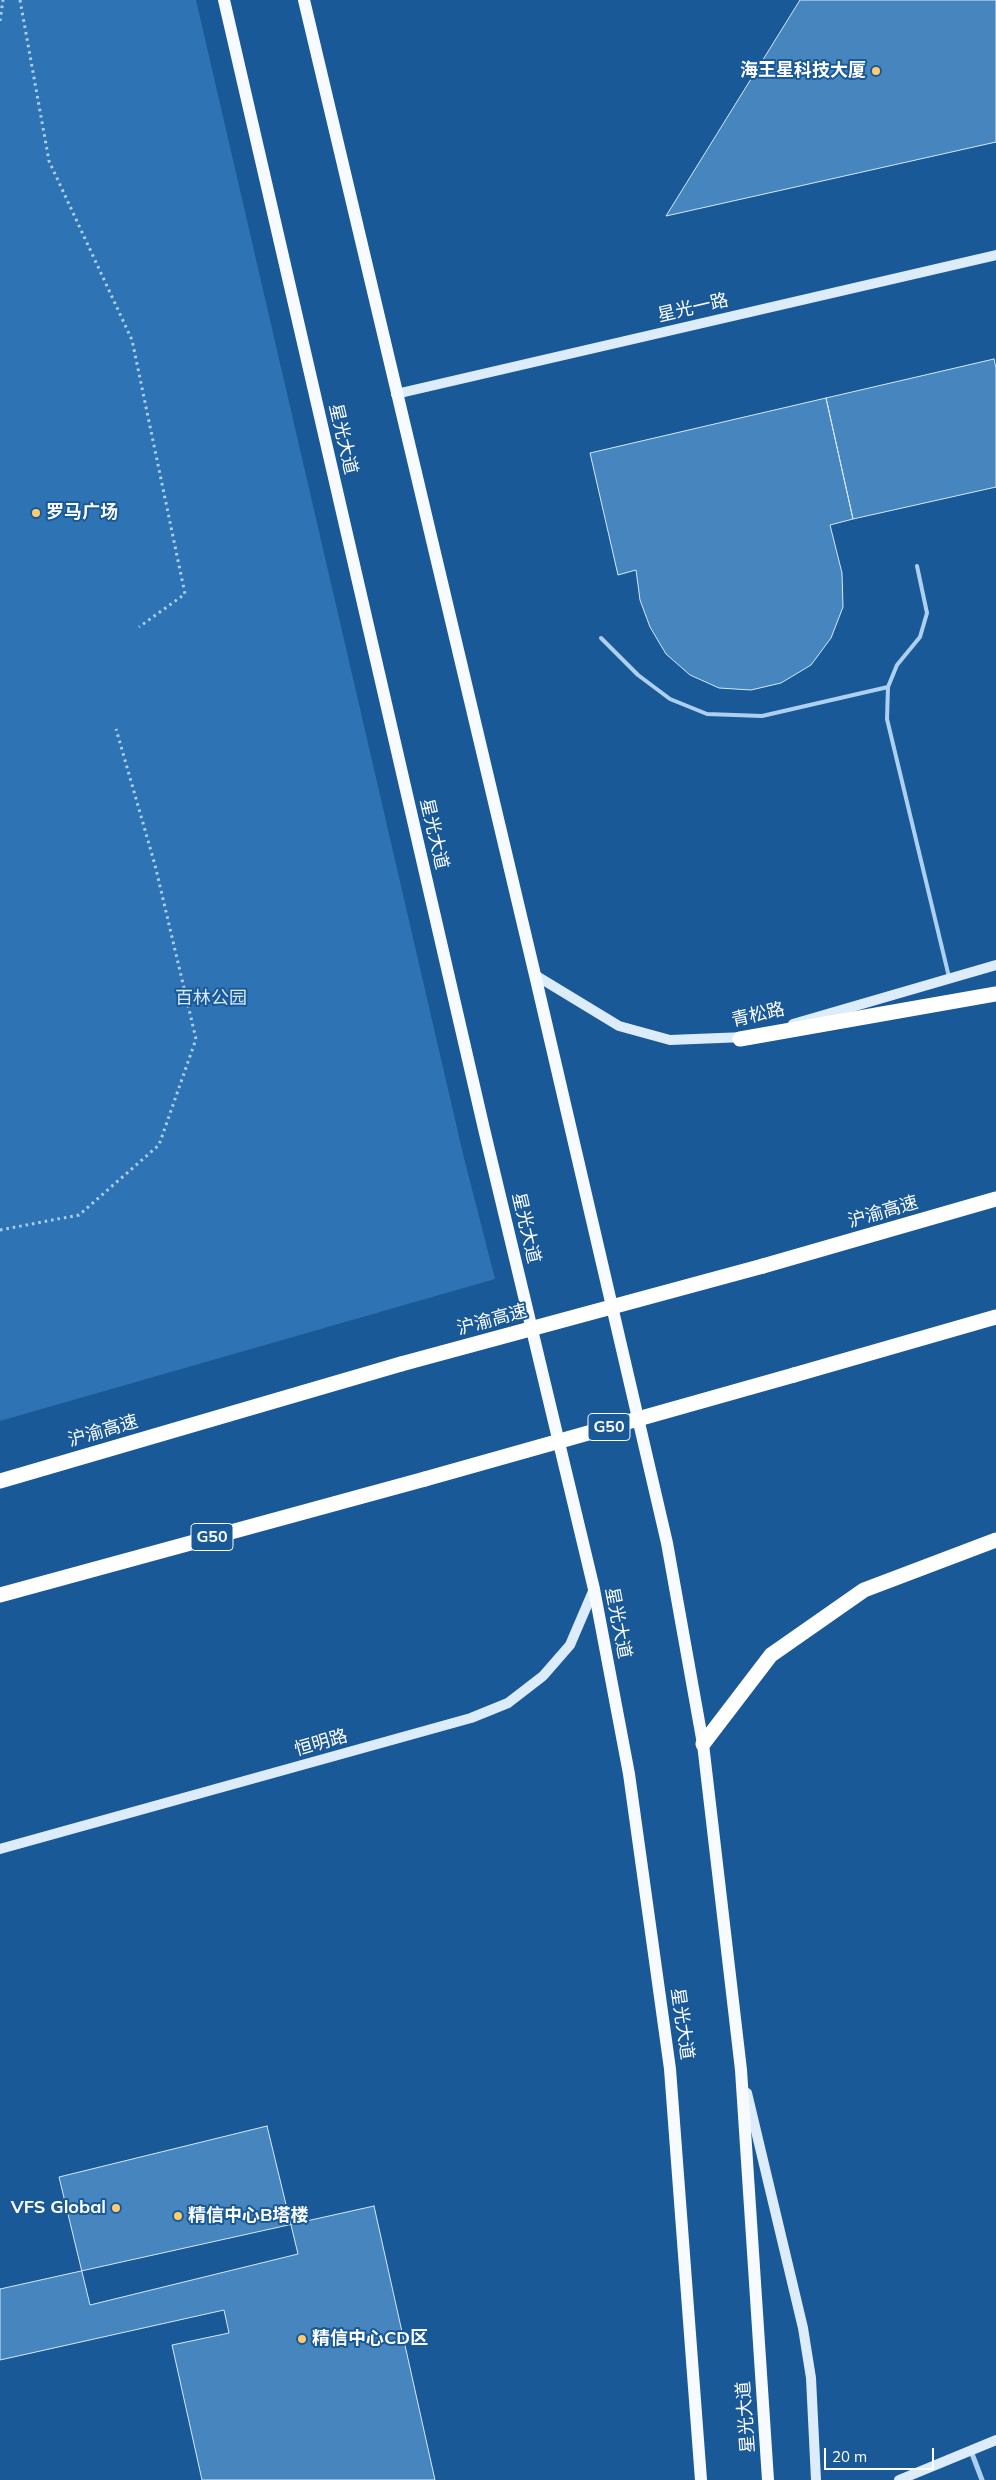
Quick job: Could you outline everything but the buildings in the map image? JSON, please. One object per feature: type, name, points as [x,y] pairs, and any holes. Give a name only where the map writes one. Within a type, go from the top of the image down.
[{"type":"highway","points":[[740,1039],[996,994]]},
{"type":"highway","name":"沪渝高速","points":[[0,1481],[400,1364],[763,1266],[996,1199]]},
{"type":"highway","name":"G50","points":[[0,1595],[425,1478],[996,1317]]},
{"type":"highway","points":[[703,1744],[771,1655],[786,1644],[864,1590],[996,1540]]},
{"type":"main road","name":"星光大道","points":[[224,0],[484,1129],[594,1589],[629,1774],[670,2068],[701,2480]]},
{"type":"main road","name":"星光大道","points":[[304,0],[535,975],[667,1543],[703,1744],[741,2070],[768,2480]]},
{"type":"street","name":"星光一路","points":[[396,394],[996,255]]},
{"type":"street","name":"青松路","points":[[535,975],[619,1026],[670,1040],[740,1039],[996,964]]},
{"type":"street","name":"恒明路","points":[[0,1849],[471,1718],[508,1703],[543,1676],[570,1646],[594,1589]]},
{"type":"street","points":[[741,2070],[803,2328],[811,2378],[816,2480]]},
{"type":"street","points":[[899,2480],[996,2440]]},
{"type":"street","points":[[971,2451],[982,2480]]},
{"type":"lane","points":[[917,566],[927,613],[920,637],[896,666],[888,687],[887,719],[949,978]]},
{"type":"lane","points":[[601,638],[638,675],[670,699],[707,714],[762,716],[888,687]]},
{"type":"path","points":[[0,21],[3,0]]},
{"type":"path","points":[[20,0],[49,161],[132,340],[185,594],[138,627]]},
{"type":"path","points":[[0,1230],[79,1215],[159,1145],[196,1039],[155,865],[116,729]]},
{"type":"green space","name":"百林公园","points":[[0,0],[196,0],[463,1154],[495,1279],[0,1421]]},
{"type":"place","name":"海王星科技大厦","points":[[876,71]]},
{"type":"place","name":"罗马广场","points":[[36,513]]},
{"type":"place","name":"VFS Global","points":[[116,2208]]},
{"type":"place","name":"精信中心B塔楼","points":[[178,2216]]},
{"type":"place","name":"精信中心CD区","points":[[302,2339]]}]
